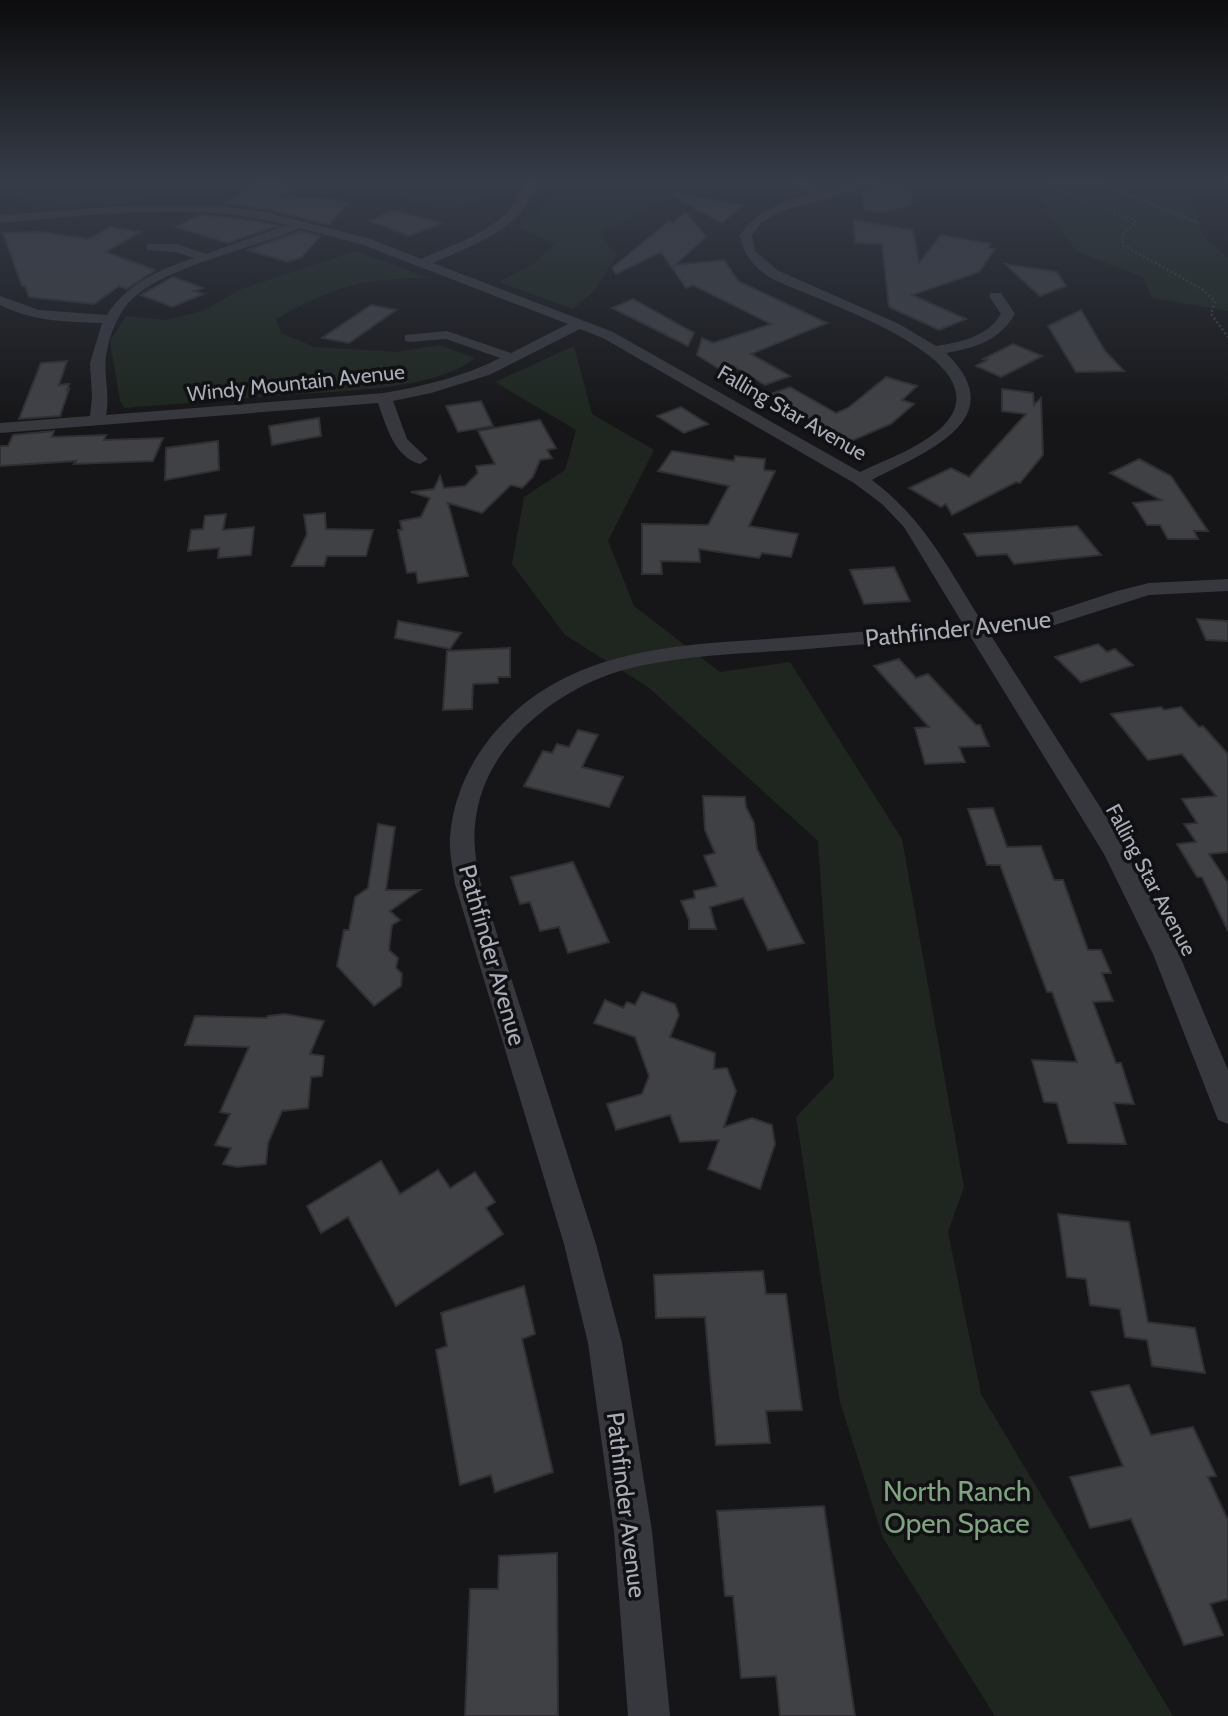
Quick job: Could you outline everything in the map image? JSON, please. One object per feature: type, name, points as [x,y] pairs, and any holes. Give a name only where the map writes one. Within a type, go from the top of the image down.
[{"type":"street","points":[[96,421],[102,397],[97,361],[110,319],[137,289],[195,262]]},
{"type":"street","name":"Falling Star Avenue","points":[[424,262],[582,323],[633,348],[860,479],[888,500],[911,524],[1114,850],[1166,954],[1228,1110]]},
{"type":"street","points":[[756,262],[772,273],[908,334],[935,351],[953,368],[961,384],[963,401],[958,416],[935,440],[860,479]]},
{"type":"street","points":[[935,351],[975,342],[1003,326],[1008,314],[996,296]]},
{"type":"street","points":[[0,300],[27,311],[50,315],[110,319]]},
{"type":"street","name":"Windy Mountain Avenue","points":[[0,428],[384,398],[457,381],[513,359],[582,323]]},
{"type":"street","points":[[410,338],[447,335],[474,342],[513,359]]},
{"type":"street","points":[[384,398],[400,441],[420,459]]},
{"type":"street","name":"Pathfinder Avenue","points":[[649,1716],[633,1531],[605,1343],[580,1244],[468,884],[462,835],[466,808],[484,761],[513,723],[546,697],[586,676],[629,661],[679,652],[979,631],[1053,621],[1125,595],[1168,587],[1228,585]]},
{"type":"path","points":[[1154,262],[1202,289],[1215,301],[1211,314],[1228,337]]},
{"type":"green space","points":[[322,262],[386,262],[429,278],[367,282],[333,291],[276,319],[281,333],[314,347],[397,352],[439,345],[475,358],[436,377],[384,387],[124,408],[120,401],[110,341],[126,316],[166,320],[203,311],[241,289]]},
{"type":"green space","points":[[612,262],[594,291],[573,309],[499,282],[533,264]]},
{"type":"green space","points":[[1104,262],[1228,262],[1228,311],[1152,298],[1143,277]]},
{"type":"green space","name":"North Ranch Open Space","points":[[574,346],[592,414],[654,450],[608,541],[634,606],[720,672],[790,662],[902,839],[964,1187],[948,1232],[981,1394],[1173,1716],[995,1716],[883,1538],[840,1402],[796,1117],[834,1077],[818,841],[648,687],[565,635],[512,564],[524,497],[565,470],[576,430],[495,382]]},
{"type":"building","points":[[13,262],[133,262],[155,270],[127,289],[119,286],[94,304],[29,297],[25,286],[22,286]]},
{"type":"building","points":[[619,262],[640,262],[616,274],[612,268]]},
{"type":"building","points":[[668,262],[678,262],[675,265],[725,262],[738,281],[827,323],[751,354],[790,376],[765,385],[733,366],[721,370],[697,355],[702,338],[713,343],[771,324],[693,285],[686,288]]},
{"type":"building","points":[[884,262],[986,262],[979,272],[912,295],[966,319],[939,330],[889,307]]},
{"type":"building","points":[[1005,264],[1057,272],[1066,286],[1040,296]]},
{"type":"building","points":[[173,277],[203,288],[194,291],[203,294],[172,307],[141,295]]},
{"type":"building","points":[[633,299],[694,333],[688,346],[612,308]]},
{"type":"building","points":[[371,305],[396,310],[349,343],[322,338]]},
{"type":"building","points":[[1081,310],[1105,351],[1124,371],[1076,372],[1048,326]]},
{"type":"building","points":[[1013,344],[1042,356],[1001,377],[976,366],[987,360],[983,359]]},
{"type":"building","points":[[67,361],[59,385],[69,384],[67,390],[69,389],[60,416],[19,419],[41,363]]},
{"type":"building","points":[[886,377],[917,386],[902,400],[914,404],[891,424],[849,442],[768,395],[790,387],[836,413],[848,408]]},
{"type":"building","points":[[1002,389],[1033,393],[1034,405],[1041,398],[1043,455],[1020,483],[1016,482],[952,515],[946,504],[941,507],[909,488],[951,468],[969,477],[1026,414],[1002,411]]},
{"type":"building","points":[[481,401],[493,426],[458,432],[446,406]]},
{"type":"building","points":[[681,407],[708,424],[684,433],[657,416]]},
{"type":"building","points":[[319,418],[321,436],[272,445],[269,426]]},
{"type":"building","points":[[540,420],[556,448],[547,450],[552,458],[540,460],[533,477],[522,488],[511,485],[482,513],[448,503],[468,576],[418,583],[416,572],[407,573],[398,530],[402,530],[400,521],[421,517],[430,498],[411,492],[434,489],[440,476],[444,488],[465,486],[478,473],[476,466],[495,464],[478,431]]},
{"type":"building","points":[[54,431],[52,437],[106,435],[104,440],[163,438],[153,461],[74,464],[76,461],[0,466],[0,446],[8,446],[13,435]]},
{"type":"building","points":[[218,441],[219,470],[165,480],[166,448]]},
{"type":"building","points":[[672,451],[734,461],[735,456],[765,459],[764,470],[775,471],[749,526],[798,534],[791,557],[762,553],[759,558],[699,549],[700,562],[661,561],[662,574],[642,574],[642,524],[708,525],[729,486],[658,471]]},
{"type":"building","points":[[1139,459],[1171,476],[1208,531],[1194,531],[1198,539],[1168,539],[1160,525],[1147,525],[1133,503],[1161,500],[1110,473]]},
{"type":"building","points":[[325,513],[326,529],[373,530],[366,556],[327,556],[324,566],[292,566],[307,534],[304,515]]},
{"type":"building","points":[[226,514],[223,530],[254,527],[251,555],[218,558],[219,548],[188,551],[191,530],[203,529],[205,516]]},
{"type":"building","points":[[1077,526],[1101,555],[1014,564],[1007,554],[977,556],[964,534]]},
{"type":"building","points":[[894,567],[910,601],[864,604],[850,570]]},
{"type":"building","points":[[1197,619],[1228,621],[1228,641],[1206,640]]},
{"type":"building","points":[[398,621],[461,633],[450,649],[395,638]]},
{"type":"building","points":[[1098,644],[1107,652],[1115,649],[1133,665],[1081,682],[1055,657]]},
{"type":"building","points":[[510,648],[510,677],[498,677],[498,683],[473,684],[472,709],[443,710],[447,651]]},
{"type":"building","points":[[899,659],[916,678],[928,674],[976,725],[980,725],[989,746],[959,747],[965,762],[925,764],[915,728],[929,727],[874,666]]},
{"type":"building","points":[[1161,707],[1164,710],[1181,707],[1199,727],[1203,726],[1228,754],[1228,852],[1209,854],[1228,883],[1228,931],[1202,877],[1197,877],[1177,844],[1196,842],[1184,824],[1197,823],[1182,799],[1216,796],[1182,754],[1148,760],[1111,714]]},
{"type":"building","points":[[578,730],[598,735],[582,767],[623,777],[609,807],[524,786],[543,751],[552,753],[557,744],[569,747]]},
{"type":"building","points":[[703,796],[745,797],[746,807],[754,823],[757,849],[804,943],[768,950],[743,898],[710,907],[716,929],[689,929],[689,920],[681,901],[695,898],[694,891],[717,886],[704,856],[715,853],[705,830]]},
{"type":"building","points":[[993,808],[1007,847],[1041,846],[1054,880],[1063,880],[1088,950],[1101,950],[1111,973],[1102,973],[1113,1001],[1093,1002],[1116,1063],[1121,1063],[1134,1104],[1114,1103],[1126,1144],[1068,1143],[1057,1103],[1044,1102],[1032,1060],[1077,1062],[1052,992],[1047,992],[1000,865],[987,865],[968,809]]},
{"type":"building","points":[[378,824],[395,827],[386,890],[420,890],[390,911],[400,920],[392,925],[389,950],[398,958],[396,968],[402,974],[401,986],[374,1006],[337,966],[344,930],[349,930],[355,897],[368,888]]},
{"type":"building","points":[[573,862],[609,942],[568,953],[559,927],[540,931],[530,902],[520,904],[511,877]]},
{"type":"building","points":[[642,992],[675,1004],[679,1015],[670,1037],[715,1053],[714,1069],[727,1068],[736,1091],[724,1127],[752,1118],[772,1125],[775,1144],[760,1189],[708,1169],[719,1140],[680,1142],[670,1115],[616,1130],[607,1104],[642,1094],[649,1076],[635,1037],[594,1023],[605,1000],[623,1008],[627,1002],[635,1005]]},
{"type":"building","points":[[285,1014],[324,1021],[310,1054],[324,1056],[322,1076],[311,1077],[308,1108],[282,1111],[268,1143],[266,1164],[237,1167],[223,1164],[231,1148],[215,1145],[230,1114],[220,1112],[249,1047],[185,1045],[195,1016],[267,1018]]},
{"type":"building","points":[[381,1161],[400,1194],[438,1170],[450,1188],[475,1172],[495,1202],[486,1208],[503,1234],[396,1306],[348,1217],[321,1233],[307,1206]]},
{"type":"building","points":[[1058,1214],[1129,1222],[1148,1322],[1195,1328],[1205,1373],[1152,1366],[1147,1340],[1125,1337],[1120,1309],[1090,1305],[1086,1279],[1067,1277]]},
{"type":"building","points":[[763,1271],[766,1294],[786,1294],[802,1410],[766,1411],[770,1443],[716,1445],[705,1317],[656,1318],[654,1275]]},
{"type":"building","points":[[524,1286],[535,1334],[522,1339],[553,1472],[495,1492],[491,1475],[460,1485],[436,1350],[447,1346],[441,1313]]},
{"type":"building","points":[[1129,1385],[1151,1435],[1193,1427],[1216,1476],[1208,1477],[1228,1520],[1228,1599],[1210,1604],[1223,1635],[1184,1645],[1131,1519],[1090,1528],[1070,1477],[1123,1466],[1091,1392]]},
{"type":"building","points":[[824,1506],[855,1716],[780,1716],[776,1676],[741,1678],[733,1596],[725,1596],[717,1511]]},
{"type":"building","points":[[557,1553],[558,1716],[465,1716],[470,1589],[498,1589],[499,1556]]}]
